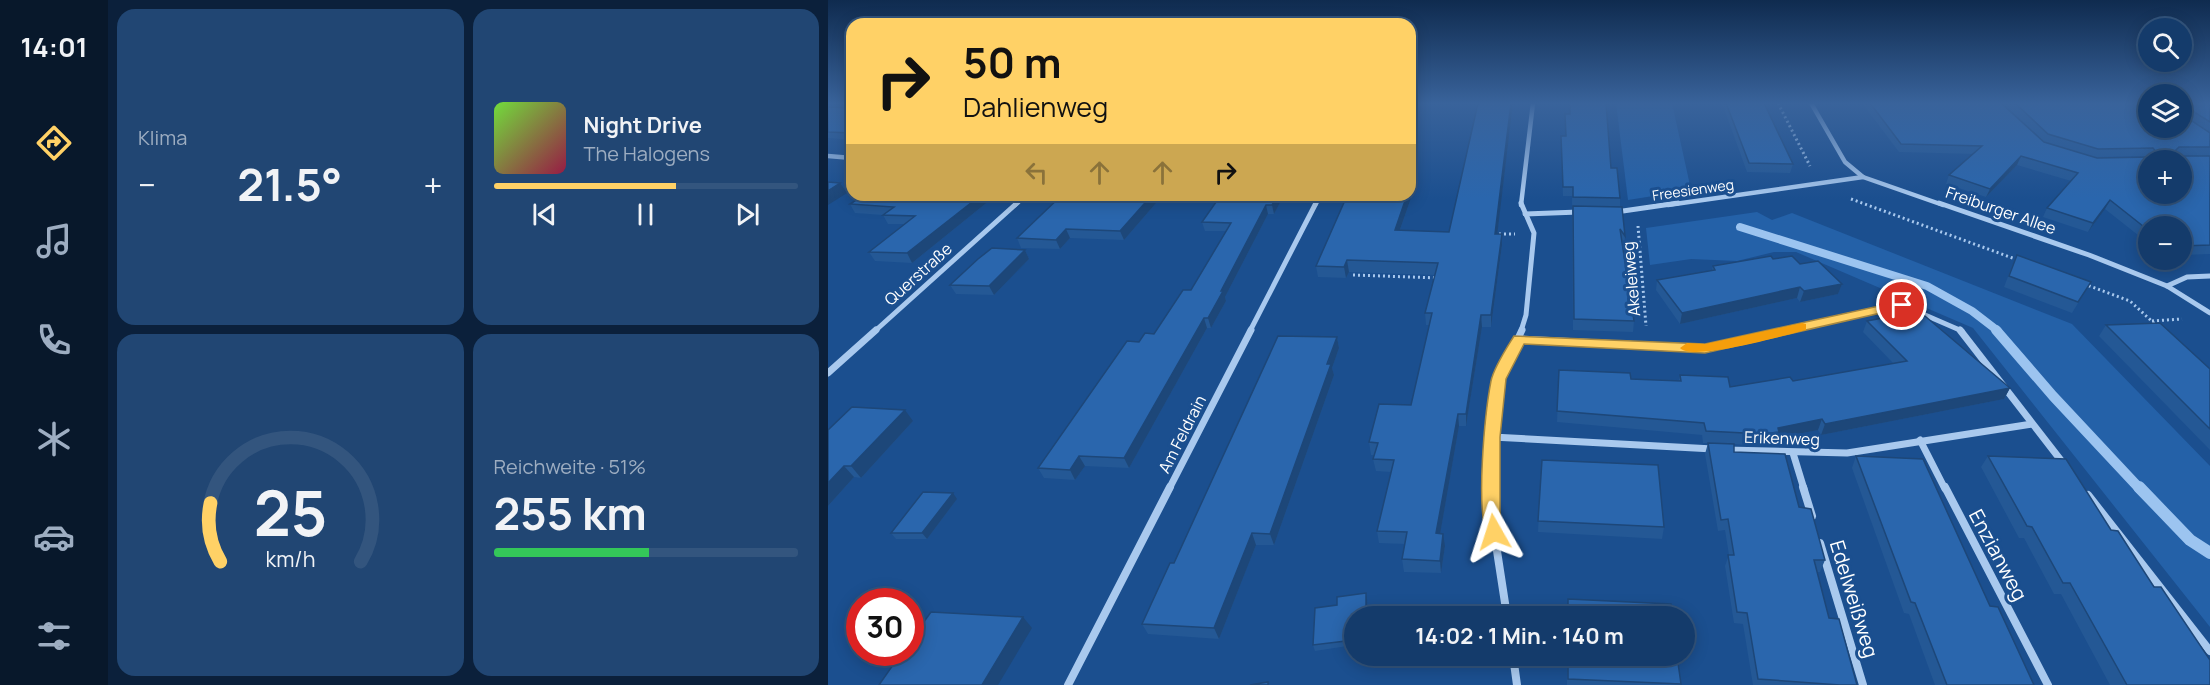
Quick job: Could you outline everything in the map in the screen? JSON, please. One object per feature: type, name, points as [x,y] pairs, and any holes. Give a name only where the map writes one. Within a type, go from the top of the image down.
[{"type":"street","points":[[1505,606],[1491,512],[1492,437],[1499,379],[1519,339],[1526,315],[1534,233],[1521,204],[1529,135]]},
{"type":"street","name":"Freiburger Allee","points":[[1829,135],[1845,162],[1863,177],[2089,255],[2167,286],[2210,313]]},
{"type":"street","points":[[828,156],[846,158]]},
{"type":"street","name":"Freesienweg","points":[[1608,212],[1637,210],[1863,177]]},
{"type":"street","name":"Querstraße","points":[[828,373],[1019,201]]},
{"type":"street","name":"Am Feldrain","points":[[1068,685],[1317,201]]},
{"type":"street","points":[[1525,214],[1586,212]]},
{"type":"street","points":[[2167,286],[2187,277],[2210,276]]},
{"type":"street","points":[[1519,339],[1705,348],[1902,305],[1960,329],[2069,471]]},
{"type":"street","name":"Erikenweg","points":[[1492,437],[1793,453],[1847,453],[2032,424]]},
{"type":"street","name":"Enzianweg","points":[[1920,440],[2048,685]]},
{"type":"street","name":"Edelweißweg","points":[[1793,453],[1863,685]]},
{"type":"street","points":[[2084,490],[2210,651]]},
{"type":"street","points":[[1514,666],[1517,685]]},
{"type":"path","points":[[1794,135],[1808,164],[1825,182],[1845,197],[2020,261]]},
{"type":"path","name":"Akeleiweg","points":[[1637,210],[1648,346]]},
{"type":"path","points":[[1489,234],[1534,233]]},
{"type":"path","points":[[1392,276],[1395,265]]},
{"type":"path","points":[[1353,275],[1450,278]]},
{"type":"path","points":[[2075,281],[2130,301],[2160,328]]},
{"type":"shaded area","points":[[1620,135],[1679,135],[1691,190],[1628,200]]},
{"type":"shaded area","points":[[1757,212],[1772,220],[1792,213],[2072,324],[2210,466],[2210,627],[1973,328],[1796,252],[1774,252],[1737,261],[1691,259],[1650,265],[1646,228]]},
{"type":"building","points":[[1471,135],[1507,135],[1495,234],[1502,234],[1491,315],[1481,315],[1466,414],[1458,414],[1436,533],[1443,534],[1440,561],[1402,559],[1407,532],[1377,531],[1394,460],[1373,459],[1378,443],[1369,442],[1379,404],[1411,405],[1432,313],[1425,313],[1438,263],[1347,260],[1344,267],[1316,266],[1345,201],[1405,201],[1395,230],[1449,232]]},
{"type":"building","points":[[1608,135],[1611,168],[1617,168],[1620,198],[1573,197],[1573,187],[1563,187],[1561,136]]},
{"type":"building","points":[[1738,135],[1779,135],[1793,164],[1749,163]]},
{"type":"building","points":[[1894,135],[2036,135],[2044,142],[2097,158],[2138,157],[2138,204],[2192,204],[2192,156],[2210,156],[2210,245],[2192,246],[2192,216],[2138,216],[2138,222],[2110,200],[2093,223],[2047,208],[2078,173],[2021,156],[1990,189],[1949,175],[1982,146],[1901,144]]},
{"type":"building","points":[[2051,135],[2138,135],[2138,138],[2192,138],[2192,135],[2210,135],[2210,147],[2179,147],[2176,150],[2098,149]]},
{"type":"building","points":[[828,182],[840,183],[828,191]]},
{"type":"building","points":[[855,201],[973,201],[907,253],[869,252],[915,216],[883,215],[894,207],[850,204]]},
{"type":"building","points":[[1056,201],[1147,201],[1120,231],[1066,229],[1056,240],[1017,238]]},
{"type":"building","points":[[1217,201],[1274,201],[1272,205],[1266,205],[1208,318],[1204,318],[1124,458],[1079,456],[1070,470],[1038,468],[1127,341],[1139,342],[1145,333],[1154,334],[1183,290],[1191,290],[1231,223],[1202,222]]},
{"type":"building","points":[[1573,206],[1622,207],[1625,236],[1620,229],[1634,321],[1574,319]]},
{"type":"building","points":[[992,248],[1025,250],[989,286],[950,285],[978,259]]},
{"type":"building","points":[[2017,255],[2091,282],[2078,302],[2009,276]]},
{"type":"building","points":[[1771,256],[1773,259],[1792,256],[1800,264],[1818,261],[1842,284],[1804,291],[1800,287],[1682,313],[1657,280],[1715,270],[1713,266]]},
{"type":"building","points":[[1919,311],[2010,388],[1825,424],[1822,419],[1778,428],[1779,432],[1764,434],[1706,431],[1704,423],[1557,411],[1559,370],[1630,373],[1631,379],[1681,381],[1680,375],[1728,377],[1730,387],[1790,377],[1793,381],[1907,361],[1867,321]]},
{"type":"building","points":[[2160,323],[2210,369],[2210,429],[2106,325]]},
{"type":"building","points":[[1278,336],[1337,337],[1327,364],[1331,364],[1270,534],[1252,533],[1214,628],[1142,624],[1170,563],[1174,563]]},
{"type":"building","points":[[852,407],[905,410],[851,466],[844,466],[828,483],[828,430]]},
{"type":"building","points":[[1708,443],[1734,444],[1734,452],[1785,454],[1799,507],[1811,509],[1825,560],[1814,560],[1829,618],[1839,619],[1857,685],[1758,679],[1747,613],[1737,612],[1728,555],[1734,555],[1728,519],[1721,520]]},
{"type":"building","points":[[1856,456],[1923,459],[1990,606],[1998,607],[2034,685],[1947,685],[1915,603],[1911,602]]},
{"type":"building","points":[[1988,456],[2066,459],[2111,530],[2118,531],[2154,587],[2161,587],[2210,660],[2210,685],[2127,685],[2070,583],[2063,583],[2032,527],[2027,526]]},
{"type":"building","points":[[1542,460],[1658,465],[1664,527],[1538,521]]},
{"type":"building","points":[[923,492],[953,493],[922,533],[891,533]]},
{"type":"building","points":[[1366,593],[1366,606],[1344,606],[1344,641],[1313,645],[1315,608],[1337,605],[1337,597]]},
{"type":"building","points":[[1568,599],[1671,604],[1671,606],[1568,606]]},
{"type":"building","points":[[931,612],[1023,617],[982,685],[879,685],[892,666],[924,666],[924,622]]},
{"type":"building","points":[[1568,666],[1678,666],[1681,684],[1568,679]]},
{"type":"building","points":[[1268,682],[1268,685],[1250,685]]},
{"type":"waterway","points":[[1740,227],[1927,286],[1972,311],[1998,331]]},
{"type":"waterway","points":[[1996,330],[2053,396],[2140,489]]},
{"type":"waterway","points":[[2139,487],[2190,540],[2210,553]]},
{"type":"slow traffic","points":[[1687,348],[1705,348],[1802,327]]},
{"type":"route","points":[[1494,532],[1491,512],[1492,437],[1499,379],[1519,339],[1705,348],[1902,305]]}]
